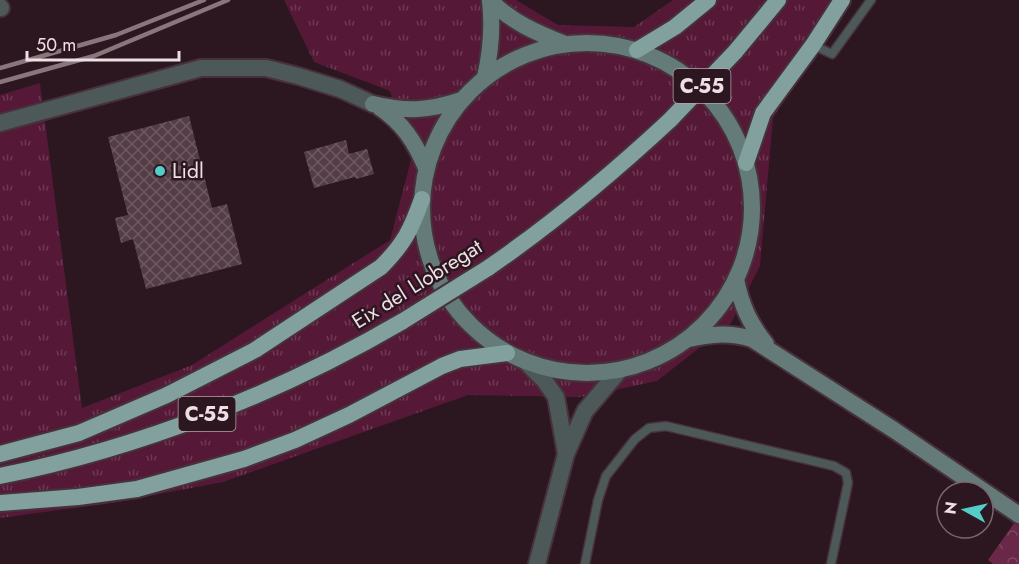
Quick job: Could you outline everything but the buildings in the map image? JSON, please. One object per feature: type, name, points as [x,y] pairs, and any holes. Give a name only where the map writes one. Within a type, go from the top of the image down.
[{"type":"highway","points":[[637,50],[675,27],[708,0]]},
{"type":"highway","name":"Eix del Llobregat","points":[[0,476],[62,462],[166,430],[310,372],[403,321],[488,268],[543,229],[595,187],[670,120],[735,52],[778,0]]},
{"type":"highway","points":[[746,163],[763,113],[813,45],[842,0]]},
{"type":"highway","points":[[0,454],[78,433],[167,395],[255,350],[381,267],[407,237],[422,199]]},
{"type":"highway","points":[[0,503],[78,497],[137,489],[223,466],[296,440],[442,366],[460,359],[507,353]]},
{"type":"main road","points":[[490,0],[528,29],[565,44]]},
{"type":"main road","points":[[485,78],[492,44],[493,23],[490,0]]},
{"type":"main road","points":[[601,43],[637,50],[679,70],[705,93],[727,120],[738,141],[751,186],[752,210],[745,257],[723,302],[707,322],[667,353],[644,364],[601,374],[545,369],[507,353],[476,332],[452,304],[434,272],[424,236],[422,199],[426,168],[438,136],[461,100],[485,78],[510,62],[537,50],[565,44],[601,43]]},
{"type":"main road","points":[[373,104],[397,110],[422,110],[461,100]]},
{"type":"main road","points":[[373,104],[393,117],[410,135],[426,168]]},
{"type":"main road","points":[[736,279],[745,313],[770,350]]},
{"type":"main road","points":[[688,339],[721,333],[752,339],[894,430],[1019,515]]},
{"type":"street","points":[[0,123],[201,68],[266,68],[340,89],[373,104]]},
{"type":"street","points":[[527,363],[544,380],[556,397],[566,454]]},
{"type":"street","points":[[537,564],[566,454],[585,411],[619,371]]},
{"type":"lane","points":[[813,45],[832,54],[871,0]]},
{"type":"lane","points":[[585,564],[598,500],[606,476],[635,439],[649,428],[666,426],[834,466],[846,473],[848,483],[831,564]]},
{"type":"green space","points":[[284,0],[516,0],[558,25],[634,27],[673,0],[851,0],[773,118],[760,266],[731,323],[657,381],[581,397],[468,395],[223,482],[112,503],[0,518],[0,95],[40,83],[82,408],[192,365],[390,240],[411,160],[390,91],[314,62]]},
{"type":"green space","points":[[1019,520],[1019,564],[993,564],[988,560],[1015,522]]},
{"type":"railway","points":[[0,68],[116,35],[204,0]]},
{"type":"railway","points":[[0,82],[94,56],[228,0]]},
{"type":"place","name":"Lidl","points":[[160,171]]}]
